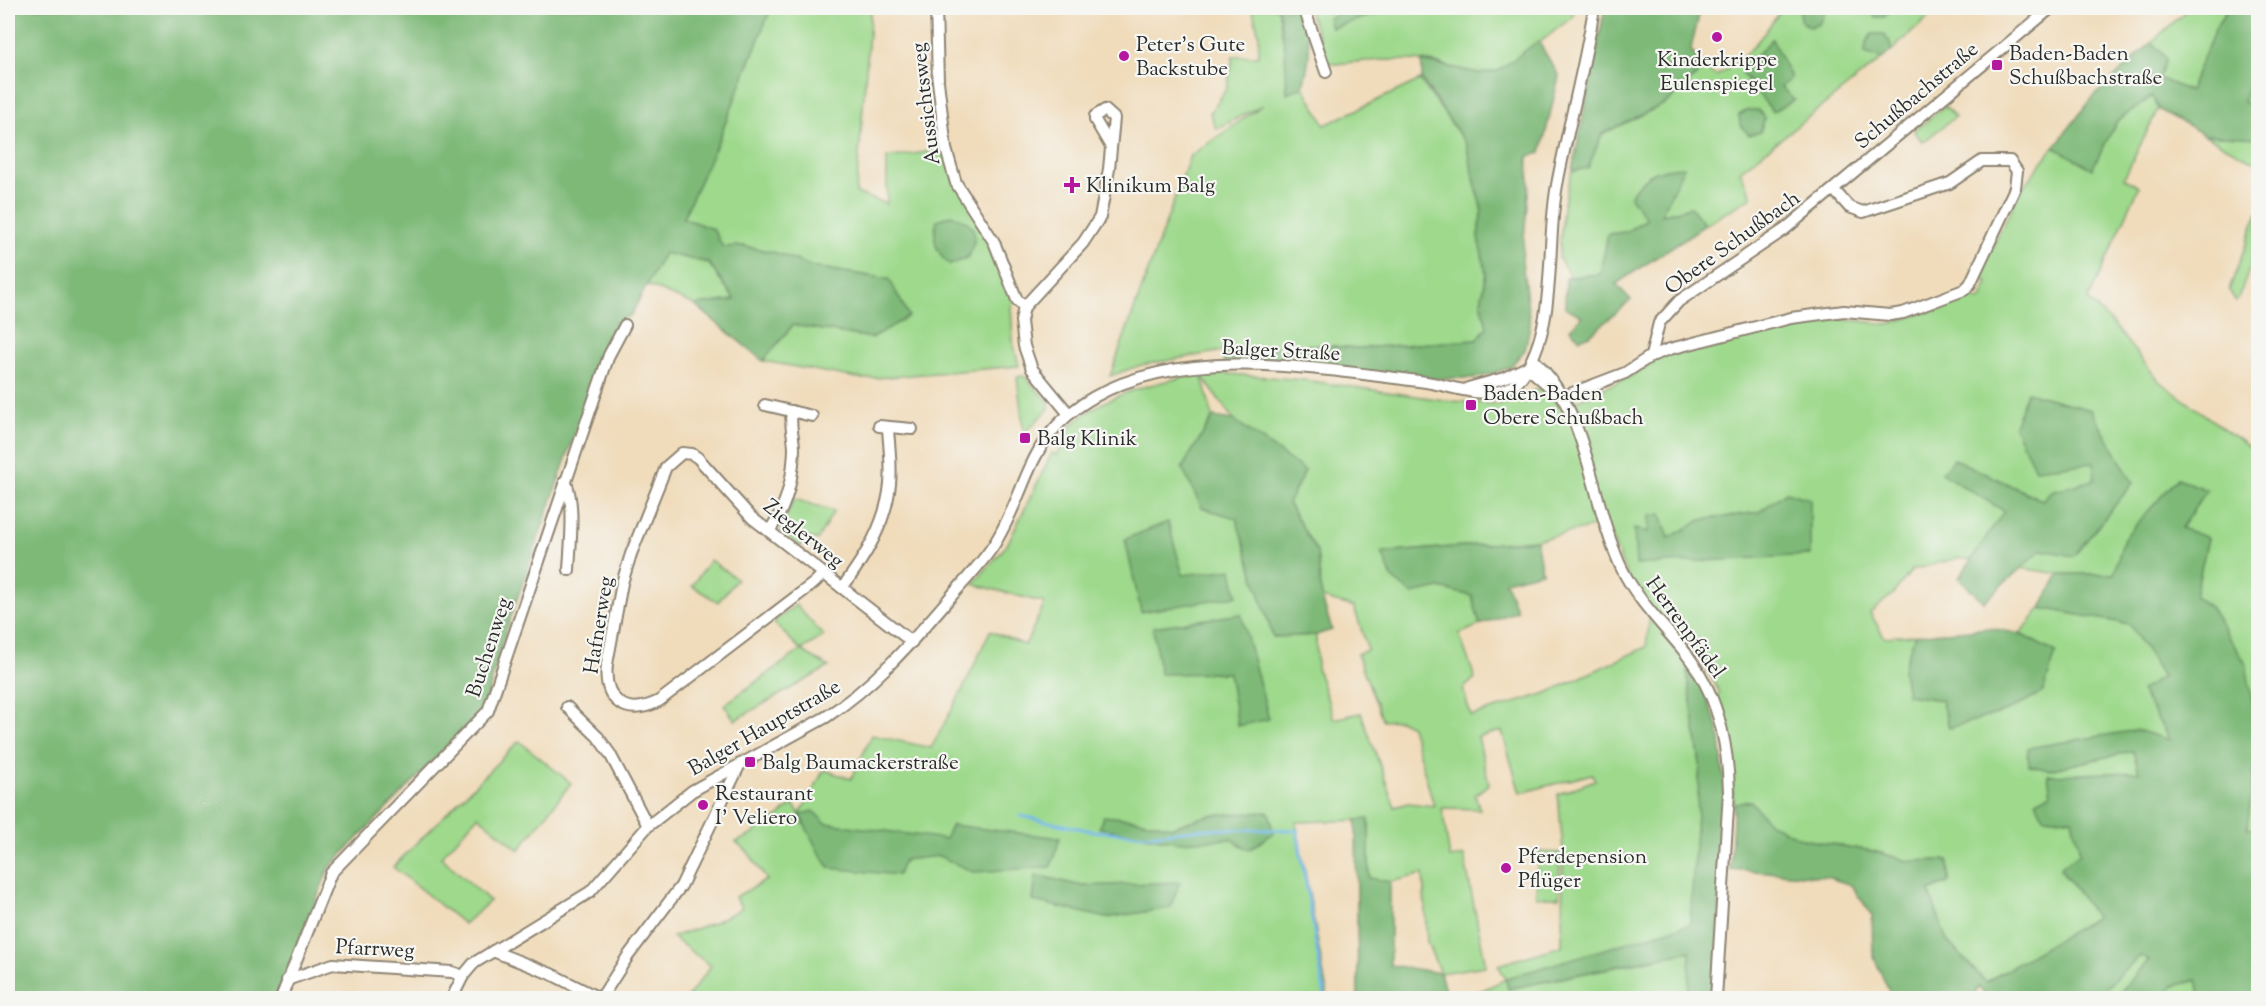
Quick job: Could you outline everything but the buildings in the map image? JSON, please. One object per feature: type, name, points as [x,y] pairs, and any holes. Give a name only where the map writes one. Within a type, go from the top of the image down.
[{"type":"street","name":"Aussichtsweg","points":[[936,8],[938,81],[946,149],[952,171],[956,183],[994,242],[1017,300],[1024,307]]},
{"type":"street","points":[[1304,8],[1326,72]]},
{"type":"street","name":"Balger Straße","points":[[1069,414],[1093,398],[1124,384],[1177,370],[1205,367],[1264,365],[1384,377],[1484,393],[1509,388],[1521,378],[1530,363],[1543,328],[1551,220],[1594,8]]},
{"type":"street","name":"Schußbachstraße","points":[[1831,192],[2051,8]]},
{"type":"street","points":[[1069,414],[1032,369],[1024,346],[1021,321],[1024,307],[1083,243],[1100,217],[1111,147]]},
{"type":"street","points":[[1562,397],[1625,373],[1651,356],[1791,318],[1844,311],[1890,315],[1942,300],[1970,284],[2015,188],[2017,171],[2010,161],[1982,161],[1950,183],[1863,212],[1849,207],[1831,192]]},
{"type":"street","name":"Obere Schußbach","points":[[1651,356],[1659,323],[1679,302],[1784,230],[1831,192]]},
{"type":"street","name":"Buchenweg","points":[[281,999],[332,873],[488,711],[564,481],[609,355],[626,325]]},
{"type":"street","name":"Herrenpfädel","points":[[1530,363],[1562,397],[1579,428],[1621,565],[1633,590],[1693,663],[1712,698],[1722,726],[1728,761],[1729,792],[1716,999]]},
{"type":"street","points":[[765,405],[812,416]]},
{"type":"street","points":[[769,531],[782,511],[791,486],[794,449],[792,411]]},
{"type":"street","name":"Balger Hauptstraße","points":[[452,999],[463,976],[474,963],[590,892],[648,826],[692,791],[846,704],[893,662],[995,543],[1038,449],[1069,414]]},
{"type":"street","points":[[842,588],[867,555],[879,527],[890,484],[884,427],[912,429]]},
{"type":"street","name":"Zieglerweg","points":[[678,456],[686,453],[698,458],[752,518],[912,642]]},
{"type":"street","name":"Hafnerweg","points":[[678,456],[666,468],[622,583],[606,676],[610,692],[622,705],[639,709],[659,701],[823,574]]},
{"type":"street","points":[[564,481],[568,490],[570,521],[569,570]]},
{"type":"street","points":[[567,707],[598,737],[610,754],[648,826]]},
{"type":"street","points":[[493,951],[551,974],[600,999],[628,956],[681,886],[740,764]]},
{"type":"street","name":"Pfarrweg","points":[[287,980],[333,964],[452,972],[463,976]]},
{"type":"green space","points":[[8,8],[771,8],[719,139],[683,218],[713,229],[723,247],[744,246],[777,253],[813,267],[889,279],[909,316],[872,338],[793,325],[763,361],[695,305],[735,300],[709,263],[664,253],[631,315],[614,323],[613,340],[604,356],[577,427],[501,645],[484,709],[329,868],[277,998],[8,998]]},
{"type":"green space","points":[[771,8],[871,8],[856,193],[887,204],[887,158],[946,149],[1017,300],[1011,306],[1013,342],[1019,366],[863,379],[763,361],[793,325],[872,338],[888,279],[813,267],[777,253],[744,246],[722,247],[683,218],[719,139]]},
{"type":"green space","points":[[1252,8],[1278,8],[1285,50],[1287,93],[1303,86],[1325,125],[1420,80],[1466,144],[1482,212],[1478,236],[1486,273],[1481,302],[1487,327],[1477,340],[1359,348],[1315,345],[1223,351],[1141,365],[1110,376],[1190,156],[1263,105],[1216,129],[1210,113],[1227,88],[1233,56],[1258,56],[1259,35]]},
{"type":"green space","points":[[1278,8],[1300,8],[1309,47],[1303,86],[1287,93],[1285,50]]},
{"type":"green space","points":[[1307,8],[1574,8],[1573,17],[1513,62],[1497,71],[1479,73],[1424,61],[1380,60],[1336,64],[1329,62]]},
{"type":"green space","points":[[1351,8],[1396,8],[1331,28],[1328,18]]},
{"type":"green space","points":[[1605,8],[1699,8],[1691,50],[1704,68],[1666,103],[1602,134],[1588,168],[1572,171]]},
{"type":"green space","points":[[1782,8],[1939,8],[1882,59],[1740,171],[1752,197],[1705,225],[1691,207],[1648,218],[1626,232],[1608,234],[1600,274],[1571,277],[1559,258],[1563,206],[1572,171],[1588,167],[1602,134],[1666,103],[1704,68],[1716,76],[1736,63],[1761,37]],"holes":[[[1771,39],[1791,77],[1781,87]]]},
{"type":"green space","points":[[1804,8],[1821,8],[1825,12],[1819,24],[1809,27],[1800,20],[1800,11]]},
{"type":"green space","points":[[1888,8],[1889,12],[1884,17],[1875,17],[1871,10]]},
{"type":"green space","points":[[2189,8],[2228,8],[2216,27],[2189,92],[2159,78],[2166,59],[2152,42]]},
{"type":"green space","points":[[2228,8],[2258,8],[2258,58],[2243,102],[2258,107],[2258,138],[2205,135],[2158,109],[2152,96],[2117,121],[2092,169],[2054,147],[2094,96],[2152,42],[2166,59],[2159,78],[2189,91],[2216,27]]},
{"type":"green space","points":[[1872,34],[1883,34],[1890,42],[1891,51],[1882,59],[1865,53],[1866,42]]},
{"type":"green space","points":[[1772,39],[1791,78],[1781,87],[1794,100],[1773,112],[1741,72]]},
{"type":"green space","points":[[1538,41],[1559,76],[1541,153],[1528,156],[1529,182],[1522,260],[1530,325],[1525,350],[1509,368],[1477,378],[1423,379],[1224,362],[1223,351],[1315,345],[1359,348],[1477,340],[1487,327],[1481,302],[1486,273],[1478,236],[1482,211],[1466,144],[1422,80],[1422,61],[1478,73],[1498,71]]},
{"type":"green space","points":[[2258,58],[2258,107],[2243,102]]},
{"type":"green space","points":[[2153,96],[2158,109],[2124,178],[2139,187],[2088,300],[2111,322],[2160,382],[2258,454],[2258,737],[2211,608],[2195,596],[2208,538],[2124,538],[2114,574],[2059,574],[1958,558],[1912,570],[1893,594],[1870,613],[1884,637],[1915,635],[1903,670],[2056,653],[2020,634],[2041,608],[2129,624],[2163,676],[2171,740],[2048,770],[2133,751],[2139,772],[2051,794],[2037,801],[2043,817],[2072,819],[2081,853],[2060,869],[2097,917],[1986,982],[1947,941],[1929,891],[1949,882],[1948,860],[1908,861],[1877,852],[1802,839],[1769,823],[1756,810],[1751,801],[1734,804],[1727,737],[1715,698],[1720,693],[1698,655],[1655,618],[1693,663],[1687,672],[1700,764],[1691,924],[1506,979],[1498,965],[1562,946],[1563,851],[1558,794],[1595,780],[1592,774],[1520,793],[1502,731],[1478,737],[1489,784],[1475,795],[1480,809],[1442,808],[1450,858],[1464,856],[1486,966],[1440,973],[1427,942],[1423,874],[1390,882],[1369,878],[1369,820],[1296,822],[1328,998],[687,998],[711,966],[672,937],[715,922],[742,908],[735,897],[767,880],[748,852],[736,842],[754,834],[763,817],[774,820],[793,804],[800,814],[824,770],[851,779],[872,735],[931,748],[965,685],[990,631],[1025,645],[1045,603],[973,584],[1007,545],[1052,453],[1057,455],[1069,437],[1064,433],[1093,409],[1127,392],[1201,374],[1213,417],[1182,468],[1236,517],[1273,637],[1316,635],[1317,668],[1334,719],[1361,713],[1395,807],[1408,803],[1434,806],[1411,726],[1399,720],[1383,721],[1357,654],[1368,650],[1354,607],[1322,598],[1317,552],[1287,503],[1305,471],[1234,420],[1204,379],[1206,372],[1304,380],[1451,401],[1501,404],[1540,388],[1567,405],[1631,376],[1667,352],[1792,323],[1828,318],[1888,324],[1930,311],[1964,293],[1980,301],[1988,282],[1978,276],[2022,188],[2054,147],[2092,169],[2117,121]],"holes":[[[1606,524],[1633,590],[1650,614],[1646,647],[1547,693],[1471,716],[1463,689],[1475,678],[1459,634],[1480,625],[1472,596],[1440,588],[1382,553],[1536,540]]]},
{"type":"green space","points":[[1945,106],[1955,117],[1923,142],[1914,131]]},
{"type":"green space","points":[[1748,110],[1758,110],[1765,118],[1760,132],[1749,135],[1740,125],[1739,115]]},
{"type":"green space","points":[[2205,135],[2258,138],[2258,164]]},
{"type":"green space","points":[[1684,167],[1661,215],[1691,207],[1705,225],[1616,284],[1631,300],[1590,335],[1580,339],[1570,329],[1582,316],[1565,307],[1566,278],[1600,274],[1608,234],[1626,232],[1647,219],[1630,197],[1635,189],[1652,174]]},
{"type":"green space","points":[[2258,212],[2253,258],[2236,302],[2229,290]]},
{"type":"green space","points":[[951,215],[971,225],[974,242],[968,257],[950,265],[938,250],[935,234],[937,220]]},
{"type":"green space","points":[[664,253],[708,263],[735,300],[695,305],[647,285]]},
{"type":"green space","points":[[1024,376],[1049,402],[1049,409],[1024,433],[1017,377]]},
{"type":"green space","points":[[2027,392],[2091,410],[2133,483],[2074,556],[2041,550],[1984,602],[1959,578],[2004,511],[1941,473],[1954,459],[2042,500],[2051,491],[2094,480],[2094,463],[2035,469],[2014,426]]},
{"type":"green space","points":[[1213,417],[1234,420],[1305,471],[1288,503],[1317,552],[1322,598],[1332,630],[1316,635],[1273,637],[1236,518],[1202,508],[1182,468]]},
{"type":"green space","points":[[2178,478],[2207,490],[2181,528],[2208,538],[2195,596],[2211,608],[2246,664],[2258,737],[2247,828],[2258,830],[2258,998],[2201,998],[2197,980],[2173,986],[2166,998],[2124,998],[2118,995],[2149,960],[2140,956],[2095,998],[1990,998],[1978,987],[1974,998],[1892,998],[1873,955],[1872,915],[1851,885],[1827,877],[1730,869],[1734,804],[1751,801],[1769,823],[1802,839],[1877,852],[1908,861],[1948,860],[1949,882],[1929,891],[1947,941],[1986,982],[2096,917],[2060,868],[2080,853],[2072,819],[2043,817],[2036,801],[2051,794],[2048,775],[2139,772],[2133,751],[2048,770],[2029,765],[2028,748],[2137,730],[2170,740],[2141,691],[2163,676],[2129,624],[2041,608],[2059,574],[2114,574],[2124,538]]},
{"type":"green space","points":[[1786,492],[1810,499],[1810,555],[1636,565],[1634,529],[1648,532],[1649,516],[1661,514],[1669,538],[1701,520],[1759,512]]},
{"type":"green space","points":[[794,499],[834,511],[818,539],[805,539],[800,547],[780,531]]},
{"type":"green space","points":[[1168,522],[1183,575],[1232,569],[1237,596],[1141,612],[1125,539]]},
{"type":"green space","points":[[1536,540],[1542,572],[1505,581],[1517,611],[1480,625],[1472,596],[1440,588],[1412,594],[1392,578],[1382,553]]},
{"type":"green space","points":[[710,560],[737,579],[718,602],[692,586]]},
{"type":"green space","points":[[796,605],[824,636],[801,650],[773,622]]},
{"type":"green space","points":[[1241,614],[1269,719],[1238,726],[1229,673],[1160,674],[1153,627]]},
{"type":"green space","points":[[1990,628],[2020,634],[2056,653],[2043,692],[2007,711],[1949,728],[1941,700],[1907,695],[1903,670],[1915,635]]},
{"type":"green space","points":[[801,650],[829,667],[735,720],[724,705]]},
{"type":"green space","points":[[1693,663],[1719,729],[1725,790],[1715,998],[1688,998],[1690,951],[1508,989],[1506,978],[1690,924],[1700,764],[1687,672]]},
{"type":"green space","points":[[2258,737],[2258,830],[2247,829]]},
{"type":"green space","points":[[519,741],[571,783],[519,850],[478,816],[441,857],[490,901],[464,924],[393,867]]},
{"type":"green space","points":[[813,811],[826,823],[945,839],[952,825],[1060,838],[1051,867],[973,872],[939,856],[904,860],[898,875],[830,868],[818,851],[800,815]]},
{"type":"green space","points":[[1269,812],[1273,833],[1249,850],[1231,839],[1178,842],[1099,828],[1103,816],[1134,819],[1172,827],[1210,815]]},
{"type":"green space","points":[[1369,819],[1369,878],[1390,882],[1390,965],[1440,973],[1447,998],[1358,998],[1356,820]]},
{"type":"green space","points":[[1538,852],[1560,853],[1559,897],[1536,897]]},
{"type":"green space","points":[[1036,875],[1082,886],[1180,882],[1170,908],[1106,918],[1033,901]]},
{"type":"green space","points":[[1691,951],[1688,998],[1466,998],[1506,979],[1508,989]]},
{"type":"green space","points":[[2140,955],[2149,960],[2115,998],[2095,998]]},
{"type":"green space","points":[[2198,980],[2201,998],[2166,998],[2173,986]]},
{"type":"waterway","points":[[1021,816],[1092,831],[1147,835],[1202,829],[1297,830],[1325,998]]},
{"type":"place","name":"Kinderkrippe Eulenspiegel","points":[[1717,37]]},
{"type":"place","name":"Peter's Gute Backstube","points":[[1124,56]]},
{"type":"place","name":"Baden-Baden Schußbachstraße","points":[[1997,65]]},
{"type":"place","name":"Klinikum Balg","points":[[1072,185]]},
{"type":"place","name":"Baden-Baden Obere Schußbach","points":[[1471,405]]},
{"type":"place","name":"Balg Klinik","points":[[1025,438]]},
{"type":"place","name":"Balg Baumackerstraße","points":[[750,762]]},
{"type":"place","name":"Restaurant I' Veliero","points":[[703,805]]},
{"type":"place","name":"Pferdepension Pflüger","points":[[1506,868]]}]
